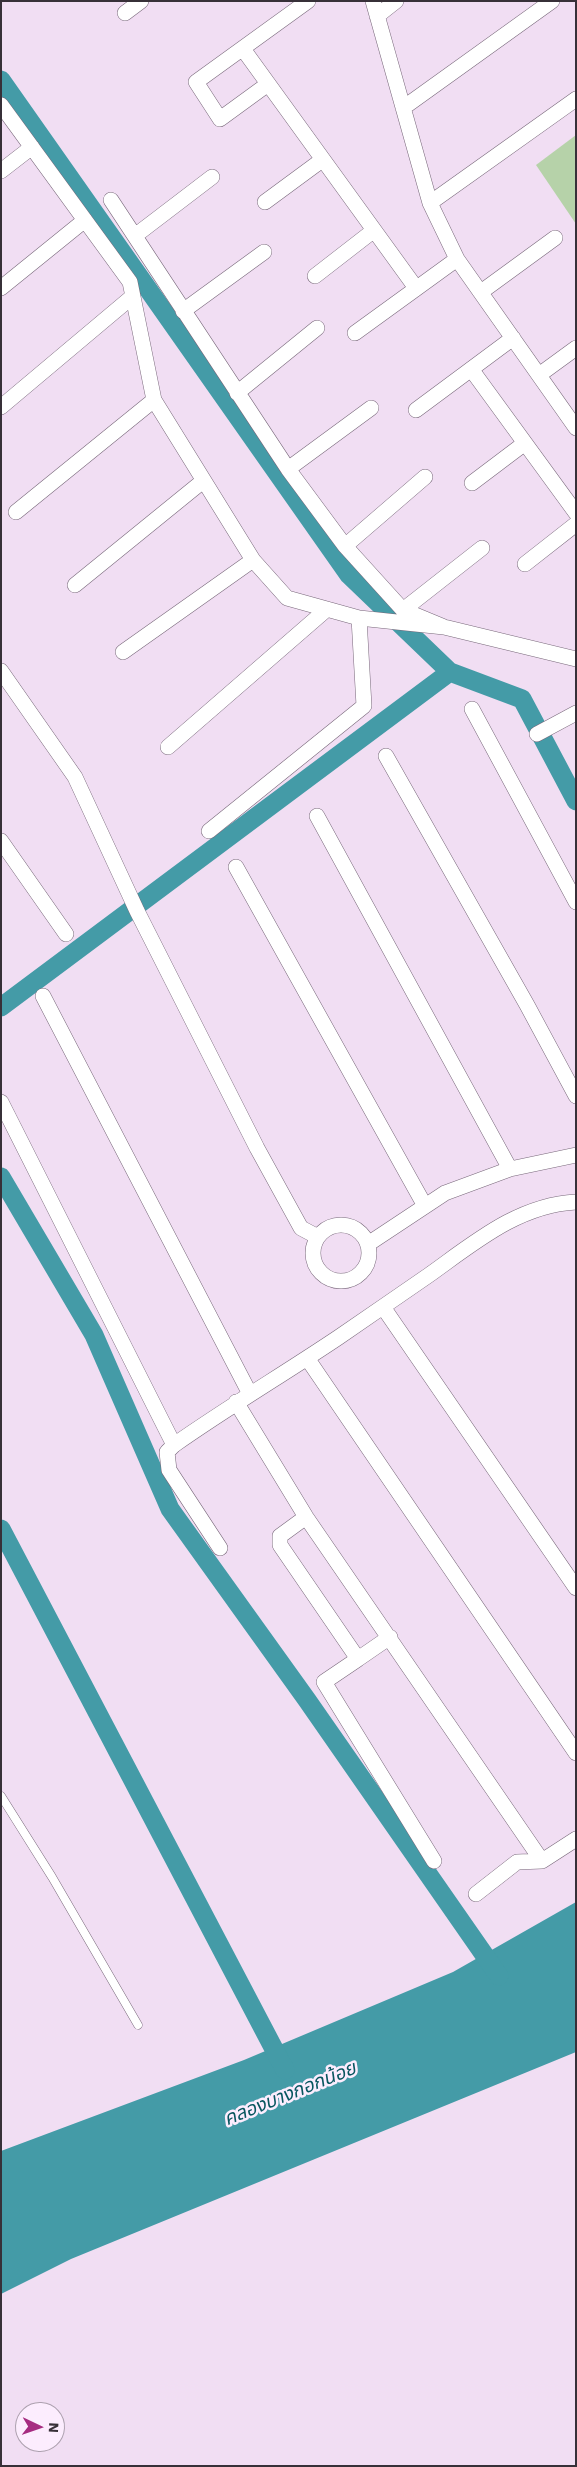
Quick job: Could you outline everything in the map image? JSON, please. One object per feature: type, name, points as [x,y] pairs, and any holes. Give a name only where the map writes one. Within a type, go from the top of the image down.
[{"type":"street","points":[[125,13],[141,1]]},
{"type":"street","points":[[268,84],[220,119],[196,82],[308,1]]},
{"type":"street","points":[[396,1],[375,8],[430,203],[457,259],[576,428]]},
{"type":"street","points":[[403,108],[552,1]]},
{"type":"street","points":[[243,49],[416,288]]},
{"type":"street","points":[[430,203],[576,99]]},
{"type":"street","points":[[1,105],[130,282],[154,400],[202,481],[253,560],[287,598],[359,618],[444,626]]},
{"type":"street","points":[[1,171],[32,147]]},
{"type":"street","points":[[265,202],[322,160]]},
{"type":"street","points":[[136,236],[212,177]]},
{"type":"street","points":[[111,200],[288,469],[345,546],[403,610],[444,626],[576,659]]},
{"type":"street","points":[[1,288],[85,220]]},
{"type":"street","points":[[315,276],[373,231]]},
{"type":"street","points":[[481,292],[555,238]]},
{"type":"street","points":[[183,311],[264,252]]},
{"type":"street","points":[[355,333],[457,259]]},
{"type":"street","points":[[1,407],[133,296]]},
{"type":"street","points":[[237,392],[317,328]]},
{"type":"street","points":[[416,410],[513,338]]},
{"type":"street","points":[[539,375],[576,348]]},
{"type":"street","points":[[471,369],[576,513]]},
{"type":"street","points":[[16,512],[154,400]]},
{"type":"street","points":[[288,469],[371,408]]},
{"type":"street","points":[[472,483],[525,443]]},
{"type":"street","points":[[345,546],[425,477]]},
{"type":"street","points":[[75,585],[202,481]]},
{"type":"street","points":[[525,564],[576,524]]},
{"type":"street","points":[[403,610],[482,548]]},
{"type":"street","points":[[123,652],[253,560]]},
{"type":"street","points":[[168,747],[327,609]]},
{"type":"street","points":[[209,831],[364,706],[359,618]]},
{"type":"street","points":[[1,671],[75,777],[120,876],[257,1148],[301,1228],[318,1237]]},
{"type":"street","points":[[472,709],[576,902]]},
{"type":"street","points":[[536,734],[576,714]]},
{"type":"street","points":[[386,756],[527,1005],[576,1096]]},
{"type":"street","points":[[317,816],[510,1169]]},
{"type":"street","points":[[1,841],[66,934]]},
{"type":"street","points":[[236,867],[425,1206]]},
{"type":"street","points":[[43,996],[250,1394]]},
{"type":"street","points":[[1,1102],[174,1445]]},
{"type":"street","points":[[368,1244],[446,1193],[510,1169],[576,1155]]},
{"type":"street","points":[[220,1548],[169,1470],[167,1452],[174,1445],[236,1402],[307,1358],[383,1307],[498,1226],[556,1203],[576,1202]]},
{"type":"street","points":[[342,1225],[360,1232],[368,1244],[369,1257],[365,1269],[356,1278],[344,1281],[331,1280],[321,1273],[314,1262],[313,1249],[318,1237],[328,1228],[342,1225]]},
{"type":"street","points":[[383,1307],[576,1588]]},
{"type":"street","points":[[307,1358],[576,1754]]},
{"type":"street","points":[[236,1402],[306,1517],[542,1861]]},
{"type":"street","points":[[306,1517],[283,1533],[278,1542],[358,1659]]},
{"type":"street","points":[[390,1637],[324,1682],[434,1861]]},
{"type":"street","points":[[476,1894],[517,1862],[542,1861],[576,1839]]},
{"type":"lane","points":[[1,1796],[52,1877],[138,2025]]},
{"type":"green space","points":[[576,135],[576,224],[536,165]]},
{"type":"water","name":"คลองบางกอกน้อย","points":[[576,1902],[576,2052],[71,2259],[1,2294],[1,2151],[244,2060],[453,1972]]},
{"type":"waterway","points":[[1,80],[349,575],[450,672],[522,699],[576,801]]},
{"type":"waterway","points":[[1,1007],[450,672]]},
{"type":"waterway","points":[[1,1177],[94,1335],[170,1509],[307,1700],[499,1976]]},
{"type":"waterway","points":[[1,1529],[285,2070]]}]
